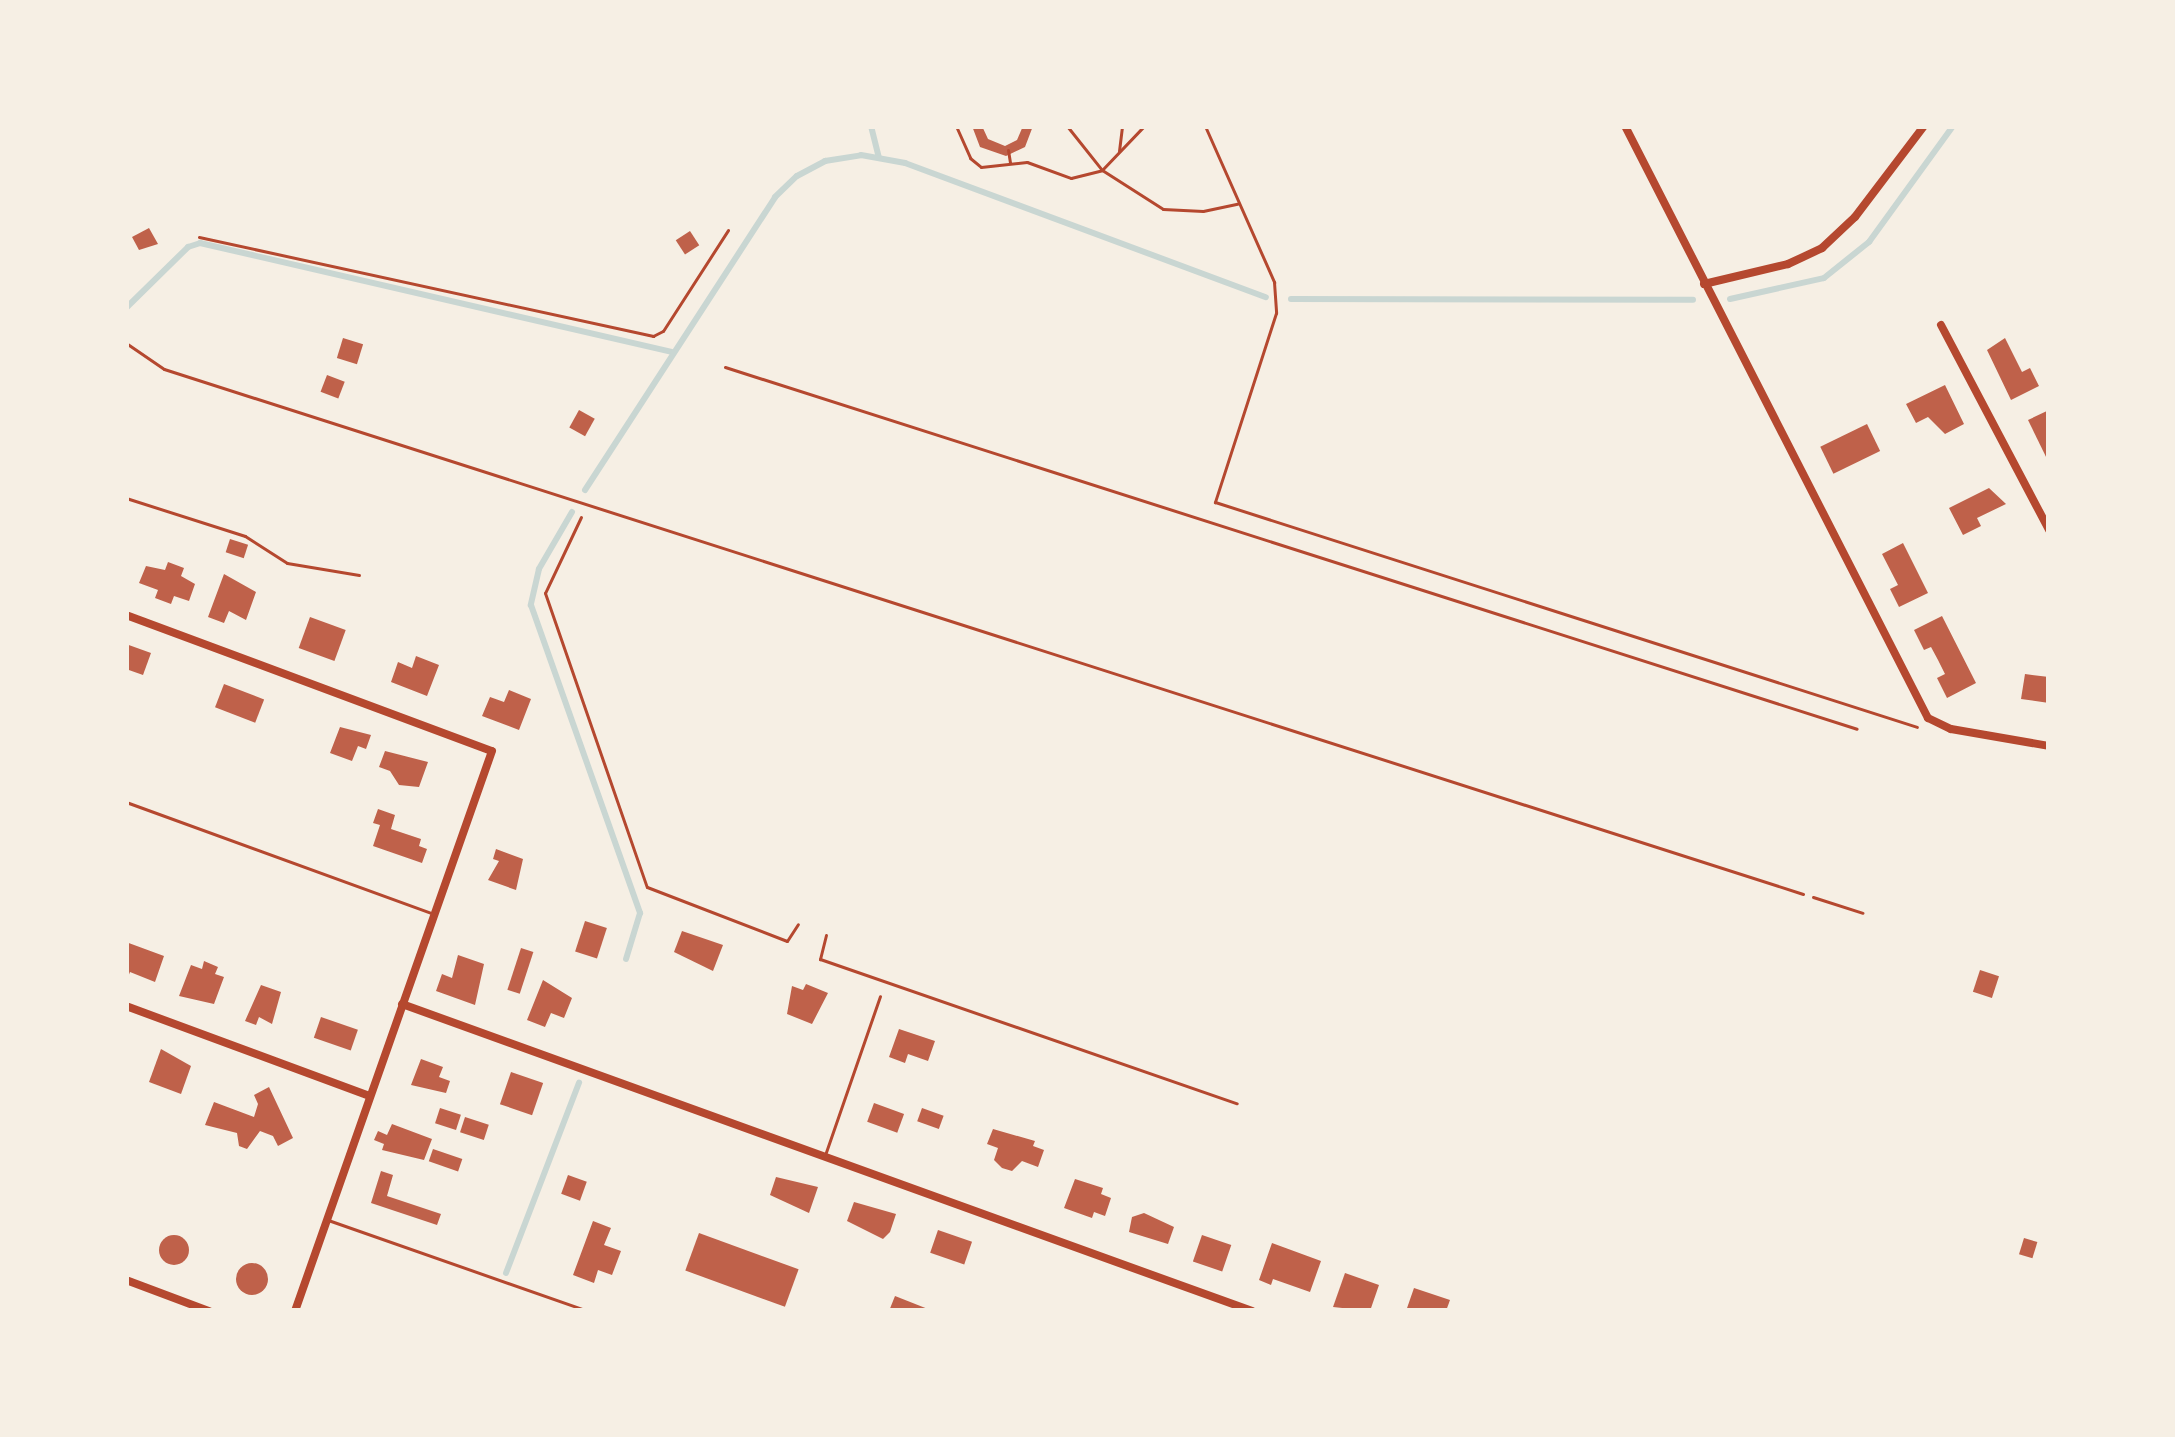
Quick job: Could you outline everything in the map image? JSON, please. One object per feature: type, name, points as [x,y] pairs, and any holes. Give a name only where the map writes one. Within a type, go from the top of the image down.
[{"type":"street","points":[[1625,126],[1894,660],[1934,725],[2049,746]]},
{"type":"street","points":[[1704,284],[1788,264],[1822,248],[1878,191],[1924,126]]},
{"type":"street","points":[[1941,325],[2049,530]]},
{"type":"street","points":[[126,614],[492,751],[295,1311]]},
{"type":"street","points":[[402,1004],[1252,1311]]},
{"type":"street","points":[[126,1006],[369,1096]]},
{"type":"street","points":[[126,1280],[209,1311]]},
{"type":"lane","points":[[126,343],[164,369],[1803,894]]},
{"type":"lane","points":[[126,802],[435,914]]},
{"type":"lane","points":[[824,1157],[880,996]]},
{"type":"lane","points":[[327,1219],[588,1311]]},
{"type":"path","points":[[956,126],[970,158],[981,167],[1027,162],[1071,178],[1102,170],[1144,126]]},
{"type":"path","points":[[1067,126],[1102,170],[1163,209],[1203,211],[1239,203]]},
{"type":"path","points":[[1119,153],[1122,126]]},
{"type":"path","points":[[1204,126],[1274,282],[1276,313],[1214,502],[1927,731],[1934,725]]},
{"type":"path","points":[[1008,150],[1011,165]]},
{"type":"path","points":[[199,237],[653,336],[663,331],[728,230]]},
{"type":"path","points":[[725,367],[1857,729]]},
{"type":"path","points":[[126,498],[245,536],[287,563],[359,575]]},
{"type":"path","points":[[587,505],[545,593],[647,887],[787,941],[798,925]]},
{"type":"path","points":[[1803,894],[1863,913]]},
{"type":"path","points":[[826,935],[820,959],[1237,1103]]},
{"type":"building","points":[[972,126],[982,126],[988,139],[1005,146],[1017,140],[1023,126],[1033,126],[1025,147],[1006,156],[980,147]]},
{"type":"building","points":[[149,228],[158,244],[139,250],[132,237]]},
{"type":"building","points":[[690,231],[699,245],[685,255],[676,240]]},
{"type":"building","points":[[343,338],[363,344],[357,364],[337,358]]},
{"type":"building","points":[[2005,338],[2022,372],[2030,368],[2039,386],[2011,400],[1987,350]]},
{"type":"building","points":[[327,375],[345,382],[338,399],[321,392]]},
{"type":"building","points":[[1945,385],[1964,424],[1945,434],[1928,417],[1916,423],[1906,404]]},
{"type":"building","points":[[579,410],[595,419],[585,436],[569,427]]},
{"type":"building","points":[[2049,410],[2049,463],[2028,420]]},
{"type":"building","points":[[1867,424],[1880,451],[1833,474],[1820,447]]},
{"type":"building","points":[[1989,488],[2006,504],[1977,518],[1981,526],[1963,535],[1949,508]]},
{"type":"building","points":[[230,539],[248,545],[244,558],[226,552]]},
{"type":"building","points":[[1903,543],[1928,593],[1899,607],[1890,589],[1898,585],[1882,554]]},
{"type":"building","points":[[168,562],[184,568],[181,576],[195,584],[189,601],[174,596],[171,604],[155,598],[158,590],[139,583],[146,566],[165,570]]},
{"type":"building","points":[[224,574],[256,592],[246,620],[229,611],[224,623],[208,617]]},
{"type":"building","points":[[1942,616],[1976,683],[1947,698],[1937,678],[1945,674],[1931,647],[1924,650],[1914,630]]},
{"type":"building","points":[[310,617],[346,630],[334,661],[299,648]]},
{"type":"building","points":[[126,644],[151,653],[143,675],[126,669]]},
{"type":"building","points":[[416,656],[439,665],[427,696],[391,682],[398,662],[412,668]]},
{"type":"building","points":[[2025,674],[2049,677],[2049,703],[2021,699]]},
{"type":"building","points":[[224,684],[264,699],[255,723],[215,707]]},
{"type":"building","points":[[509,690],[531,699],[519,730],[482,716],[490,697],[504,702]]},
{"type":"building","points":[[340,727],[371,735],[366,749],[358,746],[352,761],[330,753]]},
{"type":"building","points":[[385,751],[428,762],[419,787],[399,785],[390,771],[379,767]]},
{"type":"building","points":[[378,809],[395,815],[391,829],[421,839],[419,846],[427,849],[422,863],[373,846],[380,825],[373,823]]},
{"type":"building","points":[[496,849],[523,859],[516,890],[488,880],[499,861],[493,859]]},
{"type":"building","points":[[585,921],[607,928],[597,959],[575,951]]},
{"type":"building","points":[[682,931],[723,945],[713,971],[674,952]]},
{"type":"building","points":[[126,942],[164,956],[155,982],[130,972],[126,982]]},
{"type":"building","points":[[521,948],[533,952],[520,994],[507,990]]},
{"type":"building","points":[[458,955],[484,964],[475,1005],[436,991],[442,974],[452,978]]},
{"type":"building","points":[[204,961],[218,967],[215,974],[224,977],[214,1004],[179,996],[191,965],[202,969]]},
{"type":"building","points":[[1980,970],[1999,976],[1992,998],[1973,992]]},
{"type":"building","points":[[543,980],[572,998],[564,1018],[551,1013],[545,1027],[527,1020]]},
{"type":"building","points":[[806,984],[828,993],[812,1024],[787,1014],[792,986],[803,990]]},
{"type":"building","points":[[261,985],[281,992],[272,1024],[259,1017],[256,1025],[245,1021]]},
{"type":"building","points":[[321,1017],[358,1030],[351,1050],[314,1038]]},
{"type":"building","points":[[899,1029],[935,1041],[928,1061],[908,1054],[905,1063],[889,1057]]},
{"type":"building","points":[[161,1049],[191,1066],[181,1094],[149,1082]]},
{"type":"building","points":[[421,1059],[443,1067],[439,1077],[450,1081],[446,1093],[411,1085]]},
{"type":"building","points":[[511,1072],[543,1083],[532,1115],[500,1104]]},
{"type":"building","points":[[269,1087],[293,1138],[278,1146],[273,1136],[260,1131],[247,1149],[239,1146],[237,1133],[205,1125],[214,1102],[254,1117],[258,1104],[254,1095]]},
{"type":"building","points":[[874,1103],[904,1114],[897,1133],[867,1122]]},
{"type":"building","points":[[440,1108],[461,1115],[456,1130],[435,1123]]},
{"type":"building","points":[[922,1108],[944,1116],[939,1129],[917,1121]]},
{"type":"building","points":[[465,1117],[489,1125],[484,1140],[460,1132]]},
{"type":"building","points":[[392,1124],[432,1139],[424,1160],[382,1150],[384,1144],[374,1140],[378,1131],[387,1135]]},
{"type":"building","points":[[993,1129],[1035,1141],[1033,1146],[1044,1150],[1038,1167],[1022,1161],[1012,1171],[1002,1168],[994,1160],[998,1148],[987,1144]]},
{"type":"building","points":[[433,1149],[462,1159],[458,1171],[429,1161]]},
{"type":"building","points":[[381,1171],[393,1175],[387,1196],[441,1214],[437,1225],[371,1203]]},
{"type":"building","points":[[568,1175],[587,1182],[580,1201],[561,1194]]},
{"type":"building","points":[[776,1177],[818,1187],[809,1213],[770,1195]]},
{"type":"building","points":[[1075,1179],[1103,1188],[1101,1194],[1111,1198],[1105,1216],[1094,1212],[1092,1218],[1064,1208]]},
{"type":"building","points":[[854,1202],[896,1214],[883,1239],[847,1221]]},
{"type":"building","points":[[1144,1213],[1174,1227],[1168,1244],[1129,1232],[1132,1217]]},
{"type":"building","points":[[593,1221],[611,1228],[604,1245],[621,1251],[612,1275],[598,1270],[594,1283],[573,1275]]},
{"type":"building","points":[[938,1230],[972,1242],[964,1264],[930,1253]]},
{"type":"building","points":[[699,1233],[799,1269],[785,1307],[685,1271]]},
{"type":"building","points":[[174,1235],[185,1239],[189,1250],[185,1261],[174,1265],[163,1261],[159,1250],[163,1239]]},
{"type":"building","points":[[1202,1235],[1231,1245],[1222,1272],[1193,1261]]},
{"type":"building","points":[[2024,1238],[2037,1242],[2032,1258],[2019,1254]]},
{"type":"building","points":[[1272,1243],[1321,1261],[1310,1292],[1273,1279],[1271,1285],[1259,1280]]},
{"type":"building","points":[[252,1263],[263,1268],[268,1279],[263,1290],[252,1295],[241,1290],[236,1279],[241,1268]]},
{"type":"building","points":[[1345,1273],[1379,1285],[1370,1311],[1333,1307]]},
{"type":"building","points":[[1414,1288],[1450,1300],[1446,1311],[1406,1311]]},
{"type":"building","points":[[895,1296],[933,1311],[889,1311]]},
{"type":"waterway","points":[[871,126],[879,157]]},
{"type":"waterway","points":[[1730,299],[1824,278],[1869,242],[1953,126]]},
{"type":"waterway","points":[[585,490],[775,197],[797,176],[825,161],[861,155],[905,163],[1266,297]]},
{"type":"waterway","points":[[126,308],[188,247],[200,243],[672,352]]},
{"type":"waterway","points":[[1291,299],[1693,300]]},
{"type":"waterway","points":[[572,512],[539,569],[531,605],[640,913],[626,959]]},
{"type":"waterway","points":[[506,1273],[579,1083]]}]
